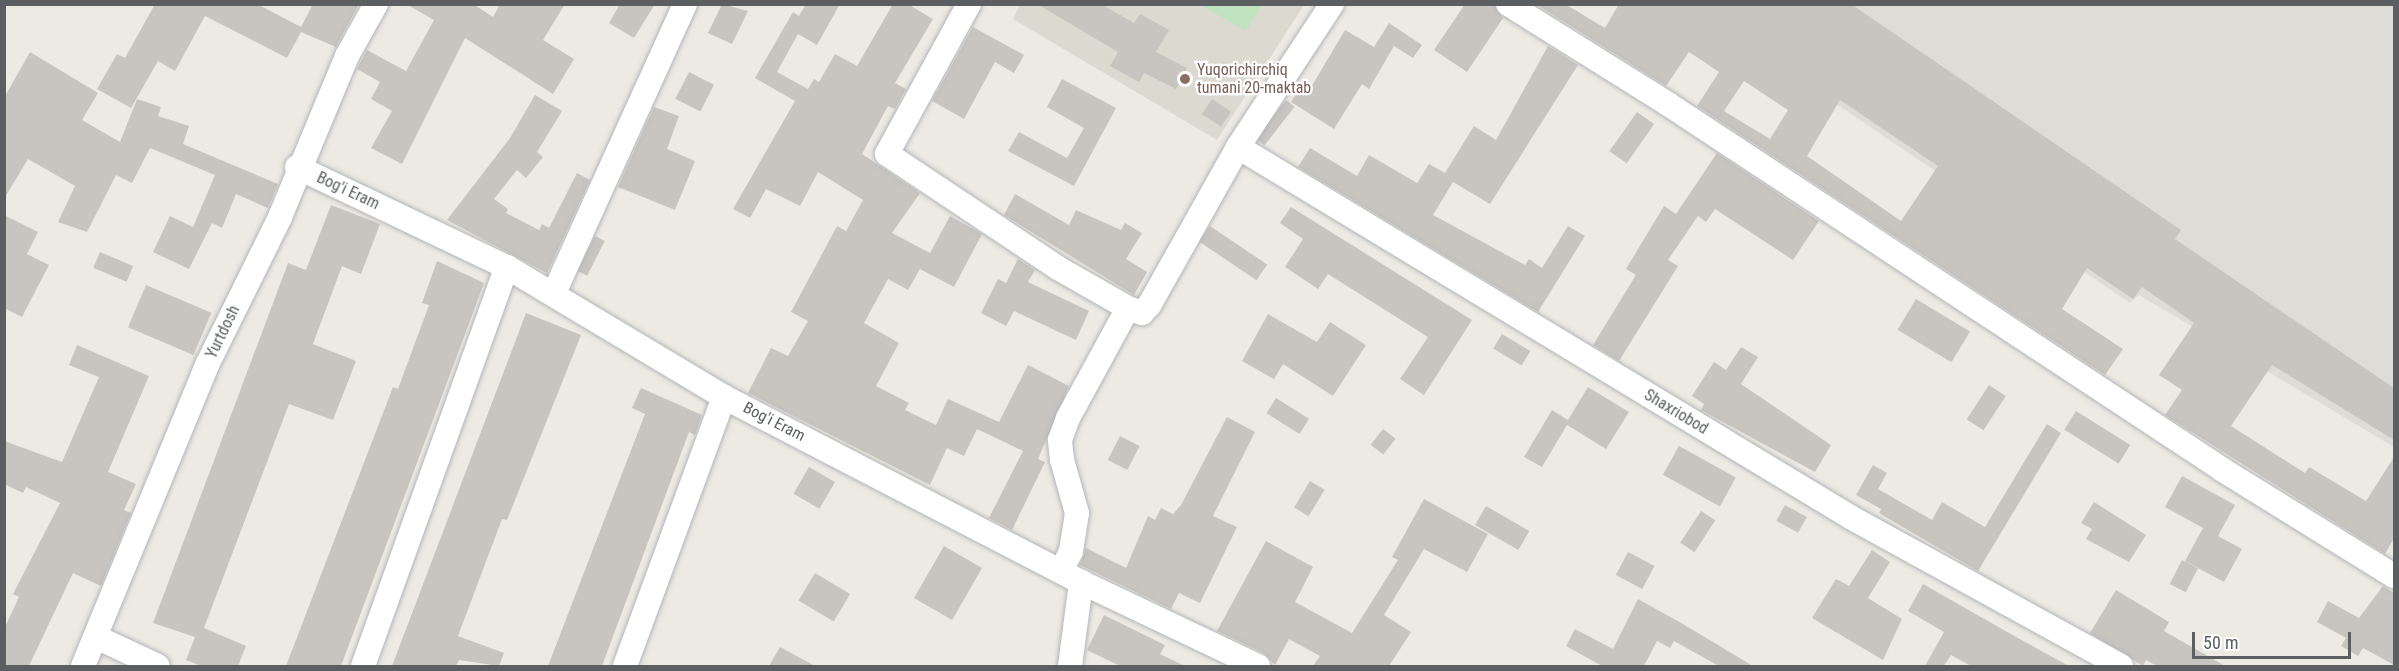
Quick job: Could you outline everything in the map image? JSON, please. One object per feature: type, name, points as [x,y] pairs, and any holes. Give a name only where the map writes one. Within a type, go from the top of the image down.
[{"type":"street","name":"Yurtdosh","points":[[83,666],[207,365],[280,217],[297,167],[376,4]]},
{"type":"street","points":[[554,292],[685,4]]},
{"type":"street","points":[[969,4],[887,154],[1058,268],[1128,308],[1142,312],[1150,304],[1238,147],[1332,4]]},
{"type":"street","points":[[1508,4],[1668,104],[2223,470],[2393,573]]},
{"type":"street","name":"Shaxriobod","points":[[1238,147],[1852,518],[2121,666]]},
{"type":"street","name":"Bog'i Eram","points":[[297,167],[507,267],[554,292],[724,397],[1071,576],[1258,666]]},
{"type":"street","points":[[363,666],[507,267]]},
{"type":"street","points":[[1070,666],[1071,551],[1077,513],[1060,440],[1128,308]]},
{"type":"street","points":[[626,666],[724,397]]},
{"type":"street","points":[[96,637],[158,666]]},
{"type":"shaded area","name":"Yuqorichirchiq tumani 20-maktab","points":[[1020,4],[1304,5],[1217,140],[1013,19]]},
{"type":"shaded area","points":[[1690,5],[2394,5],[2394,447],[2139,295],[2130,303]]},
{"type":"green space","points":[[1200,5],[1262,5],[1246,31]]},
{"type":"building","points":[[155,4],[257,4],[301,27],[313,4],[359,4],[336,47],[301,32],[287,58],[205,16],[175,71],[158,61],[131,108],[97,89],[117,54],[125,58]]},
{"type":"building","points":[[406,4],[473,4],[493,17],[500,4],[565,4],[543,40],[574,59],[553,94],[465,38],[402,164],[371,148],[392,111],[371,99],[380,82],[357,69],[367,50],[406,71],[434,20]]},
{"type":"building","points":[[620,4],[655,4],[634,38],[609,23]]},
{"type":"building","points":[[722,4],[748,11],[732,44],[708,33]]},
{"type":"building","points":[[806,4],[840,4],[817,45],[798,34],[777,72],[808,89],[814,79],[819,82],[835,54],[857,66],[893,4],[908,4],[933,19],[895,83],[906,89],[895,109],[888,106],[862,154],[920,193],[892,233],[930,253],[950,216],[982,234],[954,287],[920,269],[908,290],[888,279],[864,323],[899,343],[876,386],[909,403],[905,410],[936,425],[948,399],[999,422],[1028,365],[1069,386],[1038,459],[1045,462],[1012,530],[989,518],[1023,451],[977,429],[964,456],[947,448],[930,485],[748,393],[771,348],[788,356],[808,321],[791,312],[837,226],[846,231],[863,200],[818,172],[800,206],[766,189],[750,218],[733,209],[795,101],[755,78],[793,12],[799,16]]},
{"type":"building","points":[[1037,4],[1101,4],[1134,23],[1140,14],[1169,30],[1156,52],[1187,68],[1176,89],[1144,73],[1139,82],[1110,66],[1118,52]]},
{"type":"building","points":[[1465,4],[1494,4],[1503,18],[1467,72],[1434,50]]},
{"type":"building","points":[[1536,4],[1565,4],[1605,28],[1619,4],[1851,4],[2181,230],[2175,239],[2394,388],[2394,440],[2272,365],[2231,426],[2305,473],[2309,467],[2366,501],[2394,457],[2394,538],[2385,554],[2165,415],[2182,390],[2159,375],[2194,323],[2142,287],[2133,299],[2087,268],[2062,309],[2123,349],[2105,375],[1697,106],[1719,72],[1689,52],[1666,86]],"holes":[[[1744,81],[1788,110],[1770,139],[1724,111]],[[1840,100],[1938,166],[1901,221],[1807,156]]]},
{"type":"building","points":[[1389,23],[1422,45],[1413,58],[1394,46],[1369,89],[1362,84],[1334,129],[1291,102],[1302,84],[1310,89],[1345,30],[1374,47]]},
{"type":"building","points":[[973,27],[1024,55],[1014,73],[995,62],[964,119],[932,101]]},
{"type":"building","points":[[1548,46],[1578,65],[1490,204],[1453,182],[1433,215],[1525,265],[1529,259],[1542,268],[1568,226],[1585,236],[1538,312],[1298,167],[1310,148],[1357,176],[1369,155],[1417,183],[1429,164],[1445,173],[1474,126],[1496,140]]},
{"type":"building","points":[[30,52],[98,93],[82,120],[120,142],[137,99],[161,107],[158,116],[189,126],[183,144],[278,184],[268,208],[236,194],[222,228],[212,223],[189,269],[153,252],[170,216],[193,227],[215,175],[150,148],[132,183],[116,175],[87,232],[58,222],[75,186],[28,159],[4,199],[4,98]]},
{"type":"building","points":[[689,72],[714,85],[700,111],[675,99]]},
{"type":"building","points":[[1062,79],[1116,108],[1074,186],[1008,151],[1019,132],[1067,158],[1084,128],[1047,107]]},
{"type":"building","points":[[535,95],[562,111],[537,152],[543,157],[526,178],[517,170],[494,199],[508,209],[506,213],[539,230],[542,224],[549,228],[577,173],[590,180],[547,273],[447,220],[510,138]]},
{"type":"building","points":[[1212,99],[1231,112],[1221,127],[1202,114]]},
{"type":"building","points":[[1286,100],[1295,107],[1265,145],[1256,139]]},
{"type":"building","points":[[654,107],[679,116],[667,149],[695,161],[675,210],[618,187]]},
{"type":"building","points":[[1637,112],[1654,124],[1627,163],[1609,151]]},
{"type":"building","points":[[1717,153],[1819,221],[1793,260],[1715,209],[1706,222],[1698,216],[1668,260],[1678,266],[1619,361],[1593,345],[1636,275],[1626,269],[1664,206],[1676,214]]},
{"type":"building","points":[[1015,194],[1069,225],[1076,210],[1121,230],[1125,223],[1142,233],[1126,259],[1147,272],[1134,295],[1004,215]]},
{"type":"building","points":[[331,205],[380,224],[361,274],[342,266],[313,344],[356,361],[333,420],[289,404],[204,628],[246,646],[238,666],[201,666],[186,660],[195,637],[153,623],[288,263],[306,270]]},
{"type":"building","points":[[1291,207],[1472,320],[1424,395],[1400,379],[1428,337],[1328,274],[1318,289],[1285,267],[1303,239],[1280,223]]},
{"type":"building","points":[[4,215],[38,232],[27,254],[49,265],[22,317],[4,308]]},
{"type":"building","points":[[1210,226],[1267,265],[1257,280],[1199,242]]},
{"type":"building","points":[[595,236],[605,241],[587,276],[577,271]]},
{"type":"building","points":[[100,252],[133,266],[126,282],[93,268]]},
{"type":"building","points":[[1018,259],[1035,270],[1028,282],[1089,311],[1076,340],[1014,311],[1006,326],[981,313],[998,279],[1006,283]]},
{"type":"building","points":[[437,261],[484,283],[461,345],[341,666],[286,666],[393,387],[398,389],[429,305],[422,303]]},
{"type":"building","points":[[146,285],[211,313],[193,355],[128,327]]},
{"type":"building","points":[[1916,299],[1970,331],[1951,362],[1897,330]]},
{"type":"building","points":[[526,313],[581,335],[507,520],[502,519],[458,636],[504,653],[499,666],[459,660],[456,666],[392,666]]},
{"type":"building","points":[[1268,314],[1317,342],[1330,322],[1366,345],[1333,396],[1283,364],[1274,379],[1242,361]]},
{"type":"building","points":[[1502,334],[1530,351],[1522,366],[1493,349]]},
{"type":"building","points":[[77,345],[149,376],[108,472],[136,484],[124,510],[131,513],[101,586],[73,573],[29,666],[4,666],[4,629],[19,597],[13,594],[60,503],[26,487],[23,493],[4,484],[4,441],[62,462],[99,377],[69,365]]},
{"type":"building","points":[[1741,347],[1758,357],[1741,384],[1831,445],[1815,472],[1701,410],[1704,404],[1692,396],[1714,362],[1726,370]]},
{"type":"building","points":[[1989,385],[2006,396],[1983,430],[1967,419]]},
{"type":"building","points":[[1588,387],[1629,412],[1606,449],[1567,425],[1542,467],[1524,457],[1552,410],[1568,420]]},
{"type":"building","points":[[641,388],[702,415],[695,435],[689,432],[602,666],[548,666],[645,414],[632,408]]},
{"type":"building","points":[[1276,398],[1309,419],[1300,434],[1266,413]]},
{"type":"building","points":[[2076,411],[2130,445],[2119,464],[2064,430]]},
{"type":"building","points":[[1227,417],[1255,432],[1213,516],[1237,527],[1200,603],[1179,593],[1171,609],[1080,565],[1086,548],[1126,568],[1148,516],[1155,520],[1161,508],[1173,514],[1181,505]]},
{"type":"building","points":[[2047,424],[2061,433],[1978,571],[1879,513],[1881,509],[1856,495],[1873,465],[1887,473],[1878,489],[1932,520],[1942,502],[1985,527]]},
{"type":"building","points":[[1383,429],[1396,439],[1383,455],[1371,445]]},
{"type":"building","points":[[1120,436],[1140,446],[1127,470],[1108,460]]},
{"type":"building","points":[[1679,446],[1736,478],[1720,506],[1663,475]]},
{"type":"building","points":[[809,467],[835,482],[819,509],[794,494]]},
{"type":"building","points":[[2182,476],[2235,505],[2218,536],[2242,549],[2224,582],[2185,561],[2203,528],[2165,507]]},
{"type":"building","points":[[1310,481],[1325,490],[1309,516],[1294,508]]},
{"type":"building","points":[[1424,499],[1488,534],[1467,572],[1424,549],[1384,615],[1411,632],[1389,666],[1313,666],[1320,656],[1289,639],[1275,665],[1264,653],[1217,631],[1266,541],[1313,567],[1295,602],[1352,633],[1398,560],[1392,557]]},
{"type":"building","points":[[2094,502],[2146,535],[2129,562],[2086,539],[2092,529],[2081,523]]},
{"type":"building","points":[[1785,505],[1807,517],[1798,533],[1776,521]]},
{"type":"building","points":[[1486,506],[1529,531],[1518,550],[1475,525]]},
{"type":"building","points":[[1701,511],[1715,520],[1695,552],[1680,543]]},
{"type":"building","points":[[944,546],[982,568],[952,620],[914,598]]},
{"type":"building","points":[[1872,550],[1890,562],[1868,598],[1902,619],[1883,660],[1812,618],[1836,579],[1849,586]]},
{"type":"building","points":[[1628,552],[1654,566],[1642,589],[1616,575]]},
{"type":"building","points":[[2182,560],[2198,568],[2186,592],[2170,584]]},
{"type":"building","points":[[815,573],[850,594],[834,622],[799,600]]},
{"type":"building","points":[[1923,584],[2069,666],[1971,666],[1951,655],[1944,666],[1925,666],[1944,632],[1908,611]]},
{"type":"building","points":[[2383,586],[2394,593],[2394,665],[2363,648],[2358,656],[2341,646],[2346,638],[2317,622],[2328,601],[2359,618]]},
{"type":"building","points":[[2116,590],[2169,622],[2164,631],[2225,666],[2157,666],[2146,660],[2143,666],[2090,633]]},
{"type":"building","points":[[1638,599],[1753,666],[1719,666],[1674,641],[1670,648],[1657,641],[1644,666],[1602,666],[1566,646],[1575,629],[1613,649]]},
{"type":"building","points":[[1104,615],[1165,645],[1160,654],[1185,666],[1120,666],[1087,650]]},
{"type":"building","points":[[780,647],[815,666],[769,666]]},
{"type":"place","name":"Yuqorichirchiq tumani 20-maktab","points":[[1185,79]]}]
